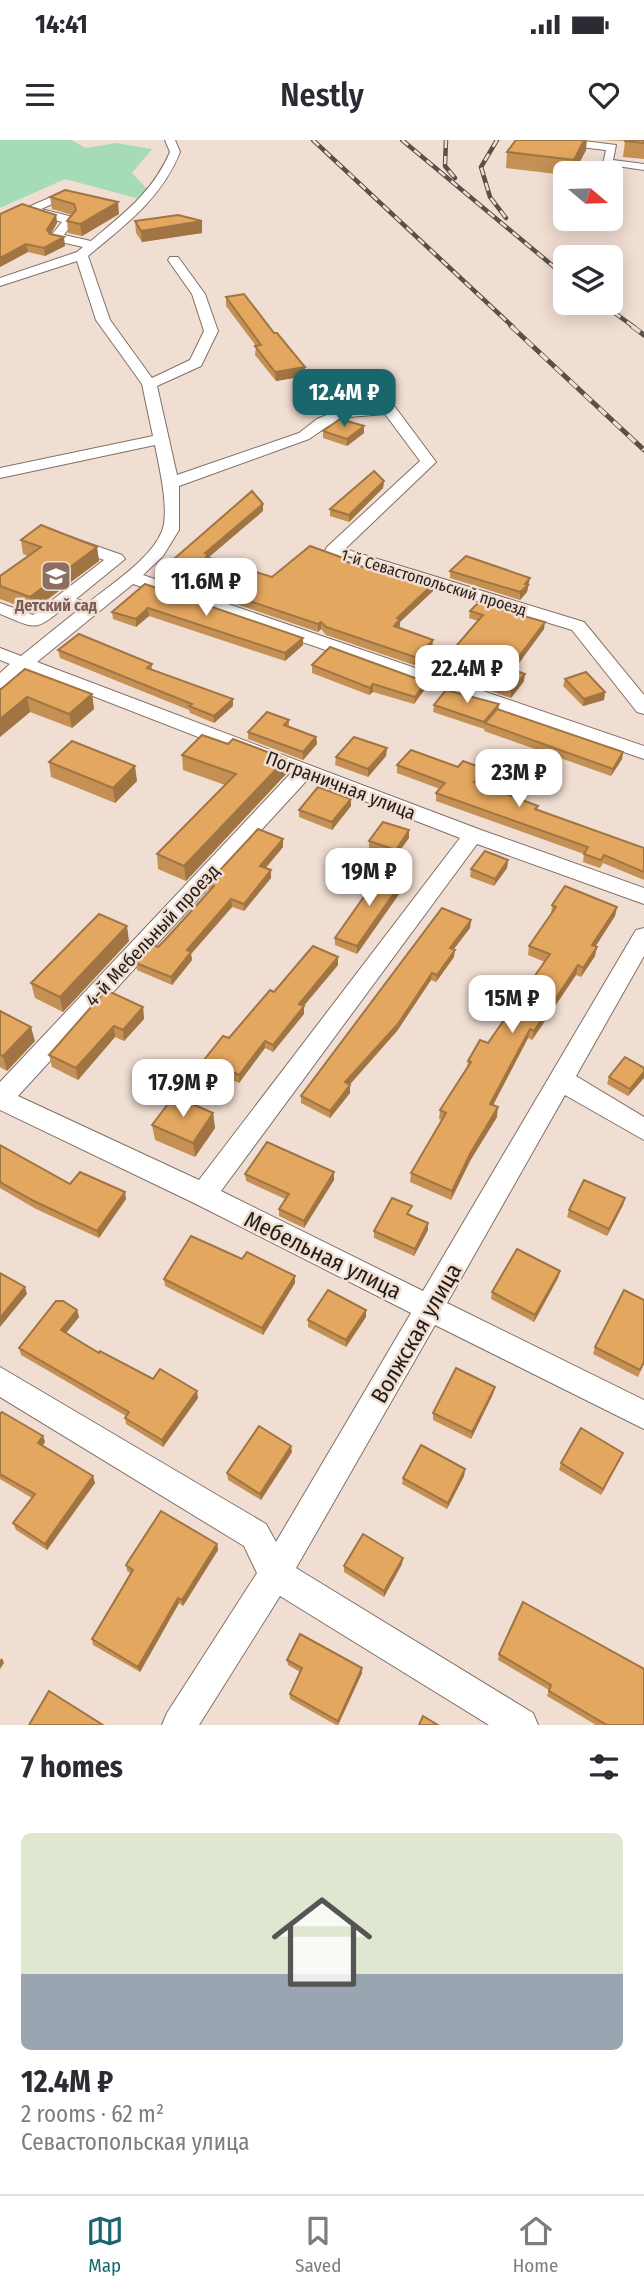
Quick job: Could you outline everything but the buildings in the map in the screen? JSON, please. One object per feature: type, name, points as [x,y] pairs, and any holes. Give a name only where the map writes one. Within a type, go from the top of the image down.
[{"type":"street","points":[[0,282],[87,250],[143,204],[166,174],[175,152],[170,140]]},
{"type":"street","points":[[545,140],[613,143],[607,162],[644,167]]},
{"type":"street","points":[[87,250],[56,237],[69,220],[30,210],[65,194],[88,200]]},
{"type":"street","points":[[111,230],[132,227]]},
{"type":"street","points":[[0,682],[131,577],[157,552],[171,530],[171,483],[149,384],[103,320],[87,250]]},
{"type":"street","points":[[149,384],[195,363],[211,331],[198,294],[174,260]]},
{"type":"street","points":[[171,483],[304,436],[319,422],[369,408],[390,410],[428,462]]},
{"type":"street","points":[[0,473],[160,439]]},
{"type":"street","name":"1-й Севастопольский проезд","points":[[428,462],[333,551],[578,626],[644,708]]},
{"type":"street","points":[[0,608],[35,622],[116,559],[64,540]]},
{"type":"street","points":[[131,577],[644,753]]},
{"type":"street","points":[[63,600],[90,610]]},
{"type":"street","name":"Пограничная улица","points":[[0,654],[473,835],[644,896]]},
{"type":"street","name":"4-й Мебельный проезд","points":[[0,1099],[304,771]]},
{"type":"street","points":[[203,1195],[473,835]]},
{"type":"street","name":"Волжская улица","points":[[178,1725],[275,1574],[431,1309],[644,936]]},
{"type":"street","points":[[561,1080],[644,1130]]},
{"type":"street","name":"Мебельная улица","points":[[0,1099],[203,1195],[644,1415]]},
{"type":"street","points":[[0,1381],[255,1535],[275,1574],[521,1725]]},
{"type":"green space","points":[[0,140],[71,140],[86,148],[116,143],[152,149],[132,173],[147,189],[140,199],[65,179],[0,208]]},
{"type":"railway","points":[[313,140],[513,327]]},
{"type":"railway","points":[[402,140],[553,266]]},
{"type":"railway","points":[[446,140],[445,166],[455,178]]},
{"type":"railway","points":[[497,140],[481,167],[490,197],[506,218]]},
{"type":"railway","points":[[618,315],[634,327]]},
{"type":"railway","points":[[511,326],[644,450]]},
{"type":"railway","points":[[632,326],[644,335]]},
{"type":"place","name":"Детский сад","points":[[56,576]]}]
